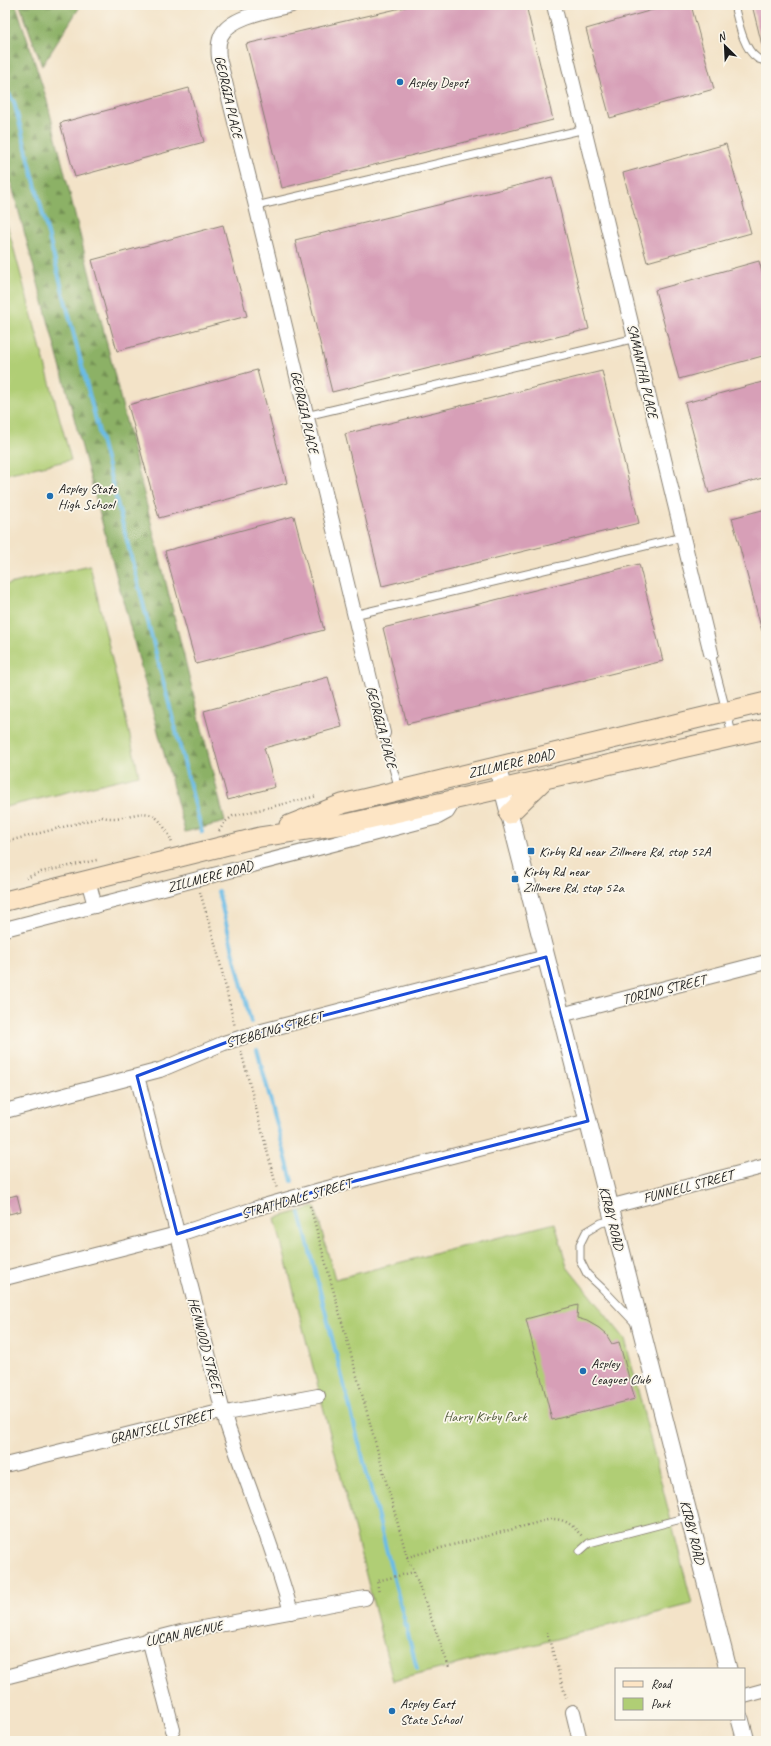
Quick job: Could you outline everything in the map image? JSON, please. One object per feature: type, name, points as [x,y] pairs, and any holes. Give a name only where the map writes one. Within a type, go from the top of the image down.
[{"type":"main road","name":"ZILLMERE ROAD","points":[[260,837],[342,804],[399,789],[766,702]]},
{"type":"main road","name":"ZILLMERE ROAD","points":[[5,901],[139,869],[260,837],[346,824],[766,729]]},
{"type":"main road","points":[[509,814],[545,779]]},
{"type":"street","name":"GEORGIA PLACE","points":[[292,5],[236,21],[222,34],[218,44],[218,58],[256,206],[383,734]]},
{"type":"street","name":"SAMANTHA PLACE","points":[[554,5],[636,338],[710,652]]},
{"type":"street","name":"KIRBY ROAD","points":[[496,766],[728,1668]]},
{"type":"street","name":"ZILLMERE ROAD","points":[[5,929],[438,817],[448,812],[455,799]]},
{"type":"street","points":[[88,880],[95,906]]},
{"type":"street","name":"STEBBING STREET","points":[[5,1111],[170,1066],[238,1038],[546,957]]},
{"type":"street","name":"TORINO STREET","points":[[561,1015],[766,962]]},
{"type":"street","name":"HENWOOD STREET","points":[[136,1076],[223,1412],[274,1557],[291,1612]]},
{"type":"street","name":"STRATHDALE STREET","points":[[5,1278],[177,1234],[280,1201],[588,1121]]},
{"type":"street","name":"FUNNELL STREET","points":[[611,1213],[766,1166]]},
{"type":"street","name":"GRANTSELL STREET","points":[[5,1465],[215,1413],[318,1396]]},
{"type":"street","name":"LUCAN AVENUE","points":[[5,1677],[149,1639],[365,1598]]},
{"type":"street","points":[[149,1639],[173,1730]]},
{"type":"street","points":[[745,1696],[766,1690]]},
{"type":"street","points":[[573,1712],[580,1741]]},
{"type":"street","points":[[740,1720],[746,1741]]},
{"type":"lane","points":[[734,5],[747,46],[757,58],[766,61]]},
{"type":"lane","points":[[256,206],[585,129]]},
{"type":"lane","points":[[306,416],[636,338]]},
{"type":"lane","points":[[354,615],[683,537]]},
{"type":"lane","name":"SAMANTHA PLACE","points":[[710,652],[733,737]]},
{"type":"lane","name":"GEORGIA PLACE","points":[[383,734],[399,789]]},
{"type":"lane","points":[[611,1213],[601,1223],[586,1232],[580,1244],[580,1260],[586,1274],[641,1328]]},
{"type":"lane","points":[[580,1551],[589,1544],[689,1517]]},
{"type":"path","points":[[5,842],[102,817],[114,818],[129,814],[146,814],[154,815],[159,820],[172,840],[173,847]]},
{"type":"path","points":[[199,886],[221,964],[238,1038],[280,1201]]},
{"type":"path","points":[[304,1207],[310,1206],[407,1557],[449,1667]]},
{"type":"path","points":[[407,1557],[552,1519],[561,1519],[569,1522],[589,1544]]},
{"type":"path","points":[[382,1580],[414,1572]]},
{"type":"path","points":[[547,1632],[566,1698],[573,1712]]},
{"type":"highlighted area","points":[[546,957],[588,1121],[320,1190],[177,1234],[137,1076],[238,1038]]},
{"type":"green space","points":[[5,5],[16,5],[46,97],[225,822],[185,832],[5,160]]},
{"type":"green space","points":[[20,5],[81,5],[42,66]]},
{"type":"green space","points":[[7,224],[71,460],[5,474],[5,225]]},
{"type":"green space","points":[[90,565],[139,775],[5,807],[5,585]]},
{"type":"green space","name":"Harry Kirby Park","points":[[315,1207],[335,1279],[555,1223],[567,1267],[625,1339],[692,1604],[393,1681],[275,1218]]},
{"type":"building","name":"Aspley Depot","points":[[414,5],[526,5],[553,120],[282,188],[246,44]]},
{"type":"building","points":[[670,5],[691,5],[714,89],[610,118],[586,29]]},
{"type":"building","points":[[752,5],[766,5],[766,45],[762,45]]},
{"type":"building","points":[[189,88],[204,142],[75,177],[60,123]]},
{"type":"building","points":[[726,144],[751,233],[647,262],[623,173]]},
{"type":"building","points":[[552,177],[589,329],[332,392],[295,240]]},
{"type":"building","points":[[223,225],[247,316],[117,351],[92,260]]},
{"type":"building","points":[[759,261],[766,287],[766,355],[679,379],[655,290]]},
{"type":"building","points":[[257,370],[287,483],[159,518],[128,405]]},
{"type":"building","points":[[602,371],[639,523],[382,586],[345,434]]},
{"type":"building","points":[[766,381],[766,477],[709,493],[685,403]]},
{"type":"building","points":[[766,509],[766,630],[762,631],[732,518]]},
{"type":"building","points":[[294,516],[324,630],[196,664],[165,551]]},
{"type":"building","points":[[639,564],[663,661],[407,724],[383,628]]},
{"type":"building","points":[[328,677],[342,727],[264,748],[275,787],[228,800],[204,711]]},
{"type":"building","points":[[17,1195],[21,1211],[9,1214],[5,1198]]},
{"type":"building","name":"Aspley Leagues Club","points":[[578,1305],[577,1318],[587,1321],[599,1328],[606,1334],[612,1344],[619,1342],[635,1399],[552,1420],[526,1319]]},
{"type":"waterway","points":[[5,88],[14,102],[202,832]]},
{"type":"waterway","points":[[218,891],[251,1022]]},
{"type":"waterway","points":[[257,1049],[292,1181]]},
{"type":"waterway","points":[[300,1213],[417,1669]]},
{"type":"place","name":"Aspley Depot","points":[[400,82]]},
{"type":"place","name":"Aspley State High School","points":[[50,496]]},
{"type":"place","name":"Kirby Rd near Zillmere Rd, stop 52A","points":[[531,851]]},
{"type":"place","name":"Kirby Rd near Zillmere Rd, stop 52a","points":[[515,879]]},
{"type":"place","name":"Aspley Leagues Club","points":[[583,1371]]},
{"type":"place","name":"Aspley East State School","points":[[392,1711]]}]
